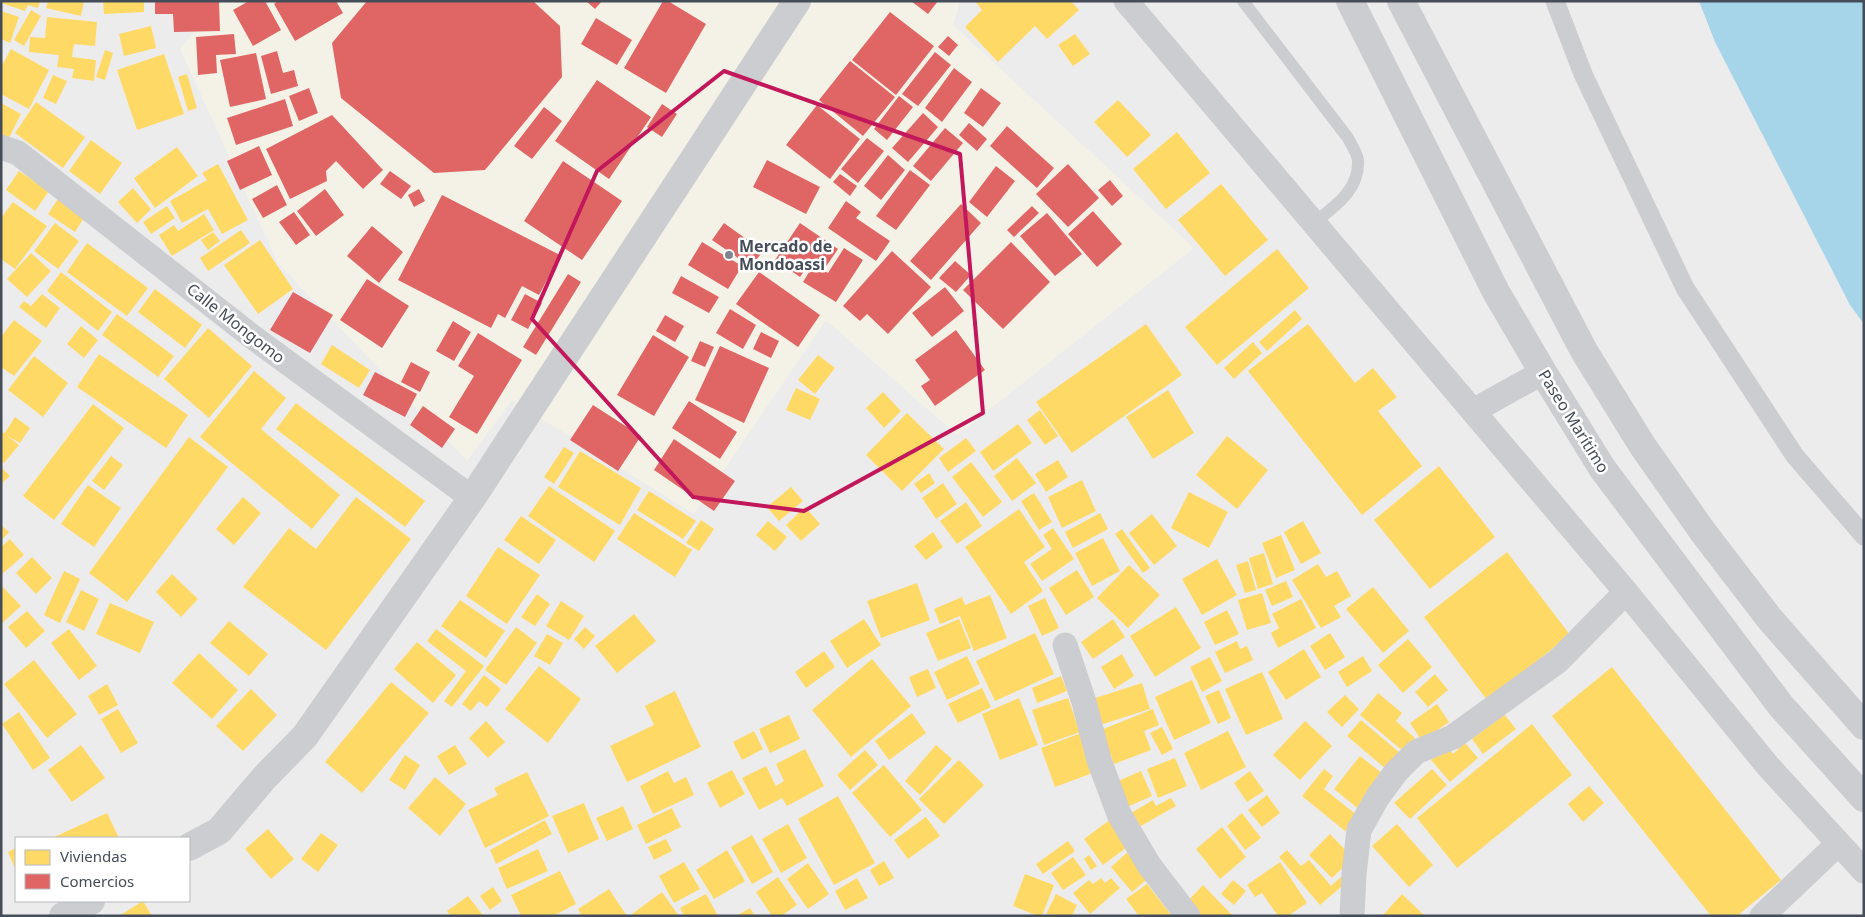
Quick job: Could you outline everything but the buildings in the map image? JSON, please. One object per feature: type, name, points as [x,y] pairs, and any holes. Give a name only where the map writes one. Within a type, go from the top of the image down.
[{"type":"main road","name":"Paseo Marítimo","points":[[1350,1],[1496,292],[1602,468],[1781,706],[1864,798]]},
{"type":"main road","points":[[1402,1],[1584,351],[1642,446],[1703,532],[1769,618],[1864,726]]},
{"type":"street","points":[[190,846],[219,831],[264,778],[305,736],[472,498],[797,1]]},
{"type":"street","points":[[1126,1],[1626,592],[1767,765],[1864,871]]},
{"type":"street","points":[[1555,1],[1583,74],[1685,288],[1795,456],[1864,536]]},
{"type":"street","name":"Calle Mongomo","points":[[1,147],[18,153],[250,335],[472,498]]},
{"type":"street","points":[[1474,411],[1543,372]]},
{"type":"street","points":[[1352,916],[1359,830],[1377,798],[1396,772],[1416,752],[1453,737],[1558,661],[1626,592]]},
{"type":"street","points":[[1065,645],[1084,702],[1098,760],[1119,814],[1150,865],[1188,916]]},
{"type":"street","points":[[1762,916],[1838,844]]},
{"type":"street","points":[[63,916],[89,902]]},
{"type":"lane","points":[[1243,1],[1348,138],[1358,159],[1354,183],[1342,200],[1314,223]]},
{"type":"highlighted area","points":[[724,71],[960,154],[983,413],[804,511],[693,497],[532,319],[597,171]]},
{"type":"shaded area","name":"Mercado de Mondoassi","points":[[220,1],[960,1],[953,25],[1194,248],[957,435],[826,320],[694,514],[512,400],[467,461],[278,263],[180,49]]},
{"type":"water","points":[[1699,1],[1864,1],[1864,324],[1850,305],[1715,42]]},
{"type":"place","name":"Mercado de Mondoassi","points":[[729,255]]}]
